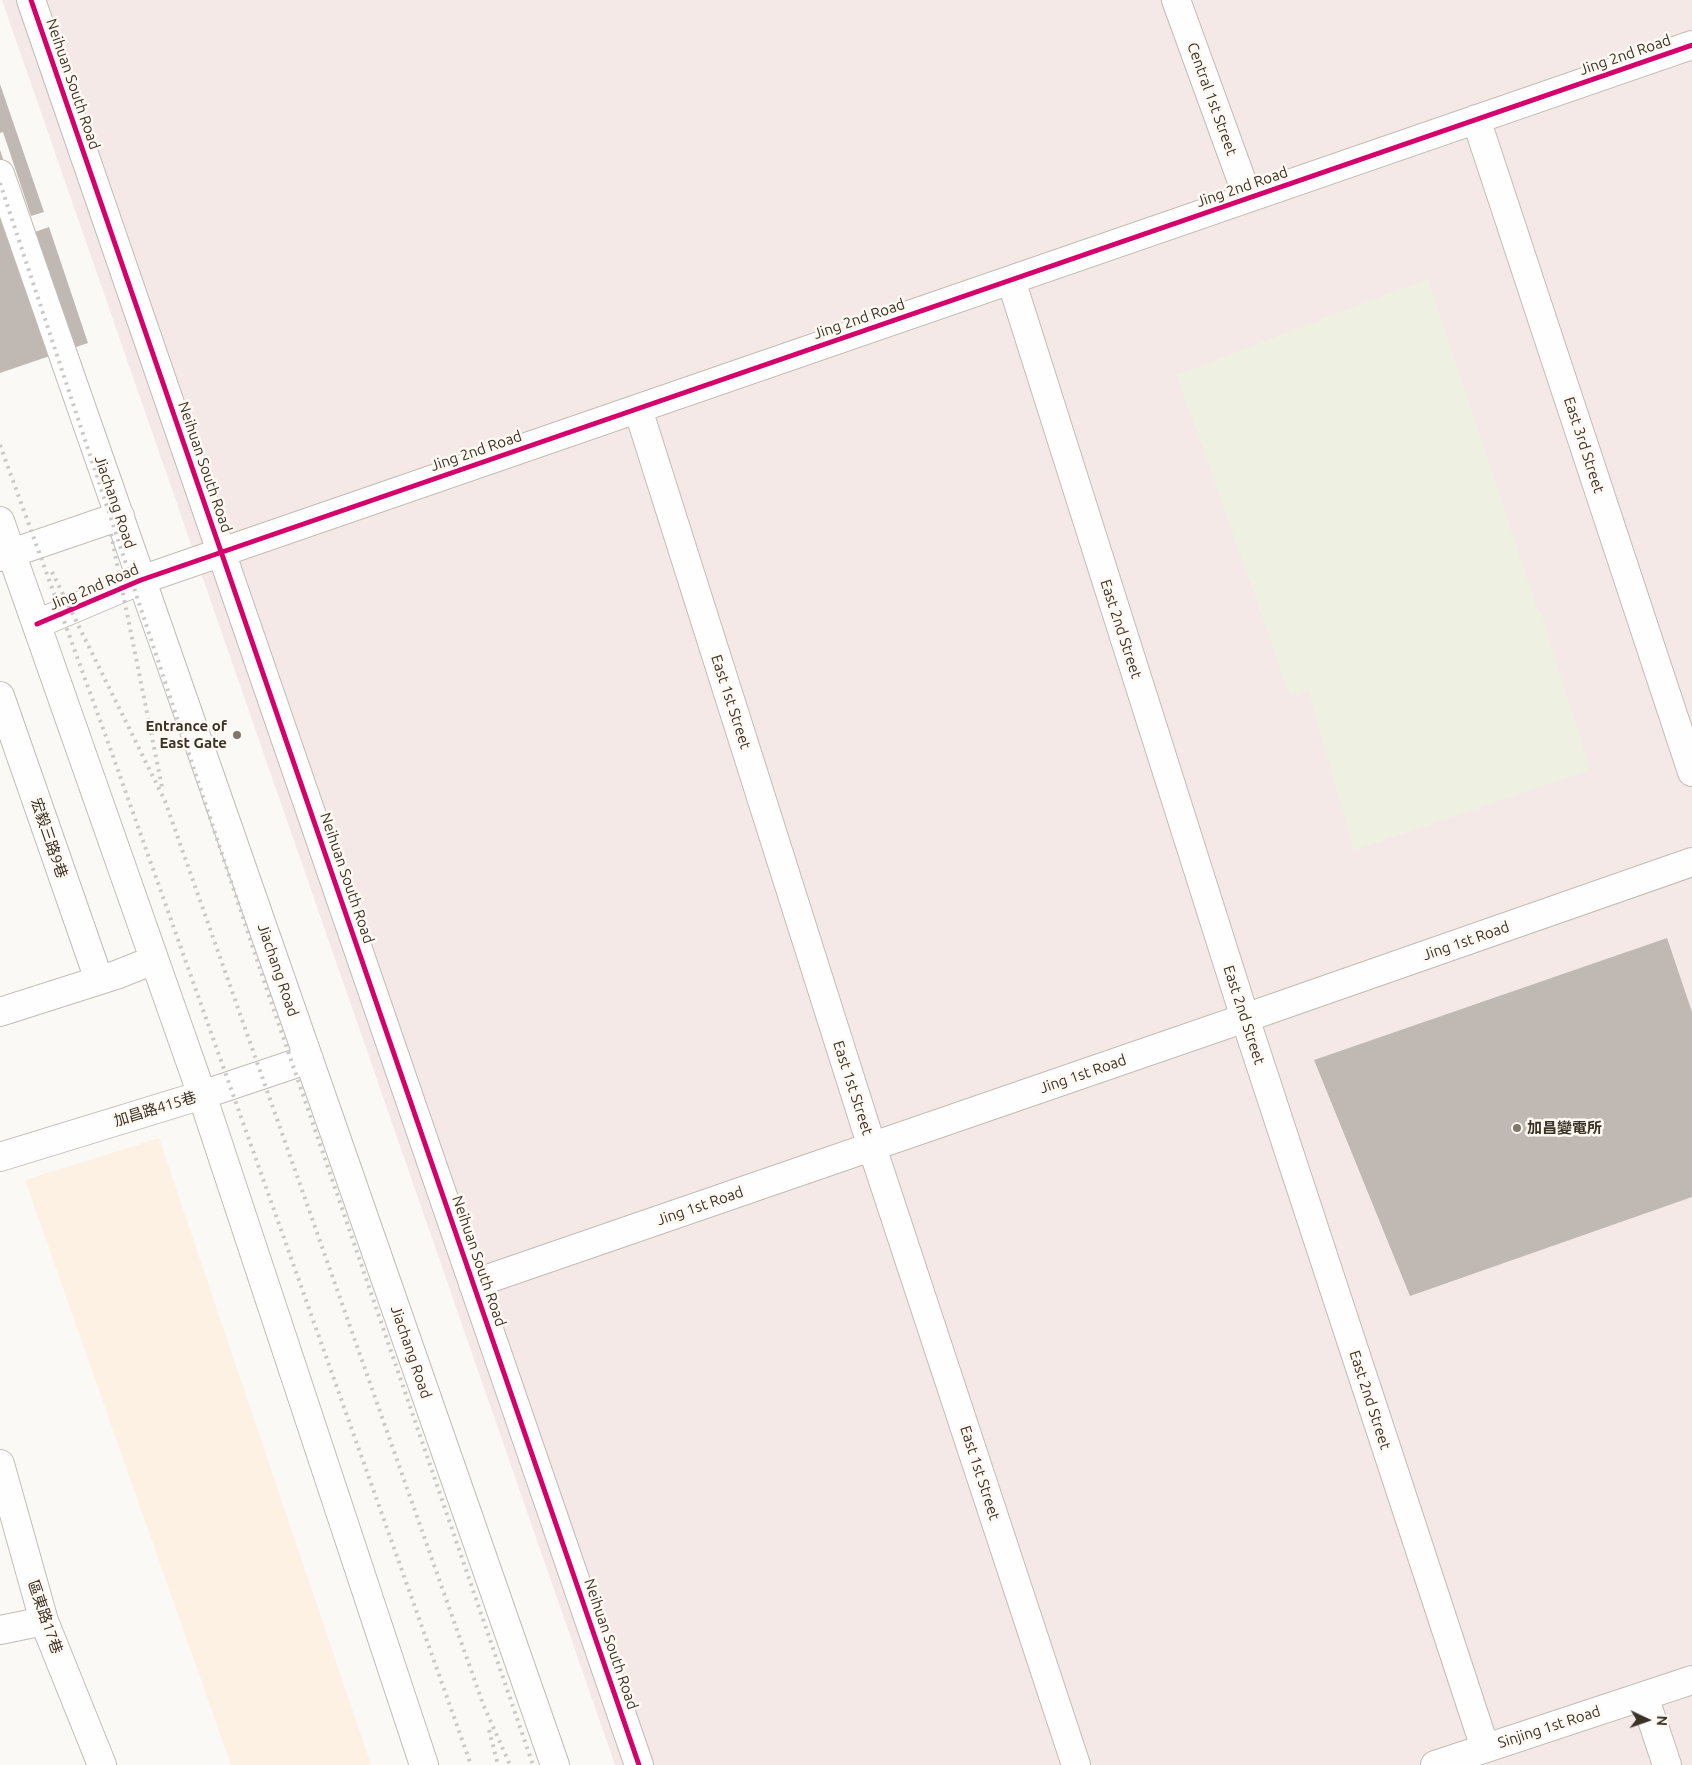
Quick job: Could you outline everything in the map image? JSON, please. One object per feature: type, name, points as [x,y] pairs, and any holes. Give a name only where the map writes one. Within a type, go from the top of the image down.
[{"type":"street","name":"Neihuan South Road","points":[[31,0],[639,1765]]},
{"type":"street","name":"Central 1st Street","points":[[1176,0],[1248,198]]},
{"type":"street","name":"Jing 2nd Road","points":[[37,624],[142,580],[1692,44]]},
{"type":"street","name":"East 3rd Street","points":[[1476,119],[1692,772]]},
{"type":"street","name":"Jiachang Road","points":[[0,174],[555,1765]]},
{"type":"street","name":"East 2nd Street","points":[[1010,280],[1245,1018],[1485,1748]]},
{"type":"street","name":"East 1st Street","points":[[638,409],[872,1147],[1076,1765]]},
{"type":"street","points":[[5,556],[120,516]]},
{"type":"street","points":[[0,521],[5,556],[37,624],[202,1095],[424,1765]]},
{"type":"street","name":"宏毅三路9巷","points":[[0,696],[98,980]]},
{"type":"street","name":"Jing 1st Road","points":[[473,1284],[1692,862]]},
{"type":"street","points":[[0,1012],[154,960]]},
{"type":"street","name":"加昌路415巷","points":[[0,1157],[202,1095],[309,1059]]},
{"type":"street","name":"區東路17巷","points":[[0,1464],[44,1621],[102,1765]]},
{"type":"street","points":[[0,1630],[44,1621]]},
{"type":"street","name":"Sinjing 1st Road","points":[[1434,1765],[1692,1680]]},
{"type":"street","points":[[1644,1696],[1667,1765]]},
{"type":"shaded area","points":[[2,0],[1692,0],[1692,1765],[615,1765]]},
{"type":"shaded area","points":[[1428,279],[1538,612],[1527,616],[1541,612],[1590,770],[1354,850],[1308,690],[1290,696],[1177,375]]},
{"type":"shaded area","points":[[159,1138],[371,1765],[231,1765],[25,1180]]},
{"type":"building","points":[[0,84],[44,212],[31,216],[3,132],[0,133]]},
{"type":"building","points":[[0,150],[29,234],[49,227],[88,343],[0,373]]},
{"type":"building","name":"加昌變電所","points":[[1667,938],[1692,1012],[1692,1197],[1410,1296],[1314,1060]]},
{"type":"railway","points":[[0,183],[265,984],[533,1765]]},
{"type":"railway","points":[[0,445],[104,731],[471,1765]]},
{"type":"railway","points":[[111,534],[162,787]]},
{"type":"railway","points":[[52,572],[165,801],[483,1704],[510,1765]]},
{"type":"railway","points":[[489,1730],[498,1765]]},
{"type":"cycle path","points":[[31,0],[639,1765]]},
{"type":"cycle path","points":[[37,624],[141,580],[1692,45]]},
{"type":"place","name":"Entrance of East Gate","points":[[237,735]]},
{"type":"place","name":"加昌變電所","points":[[1517,1128]]}]
